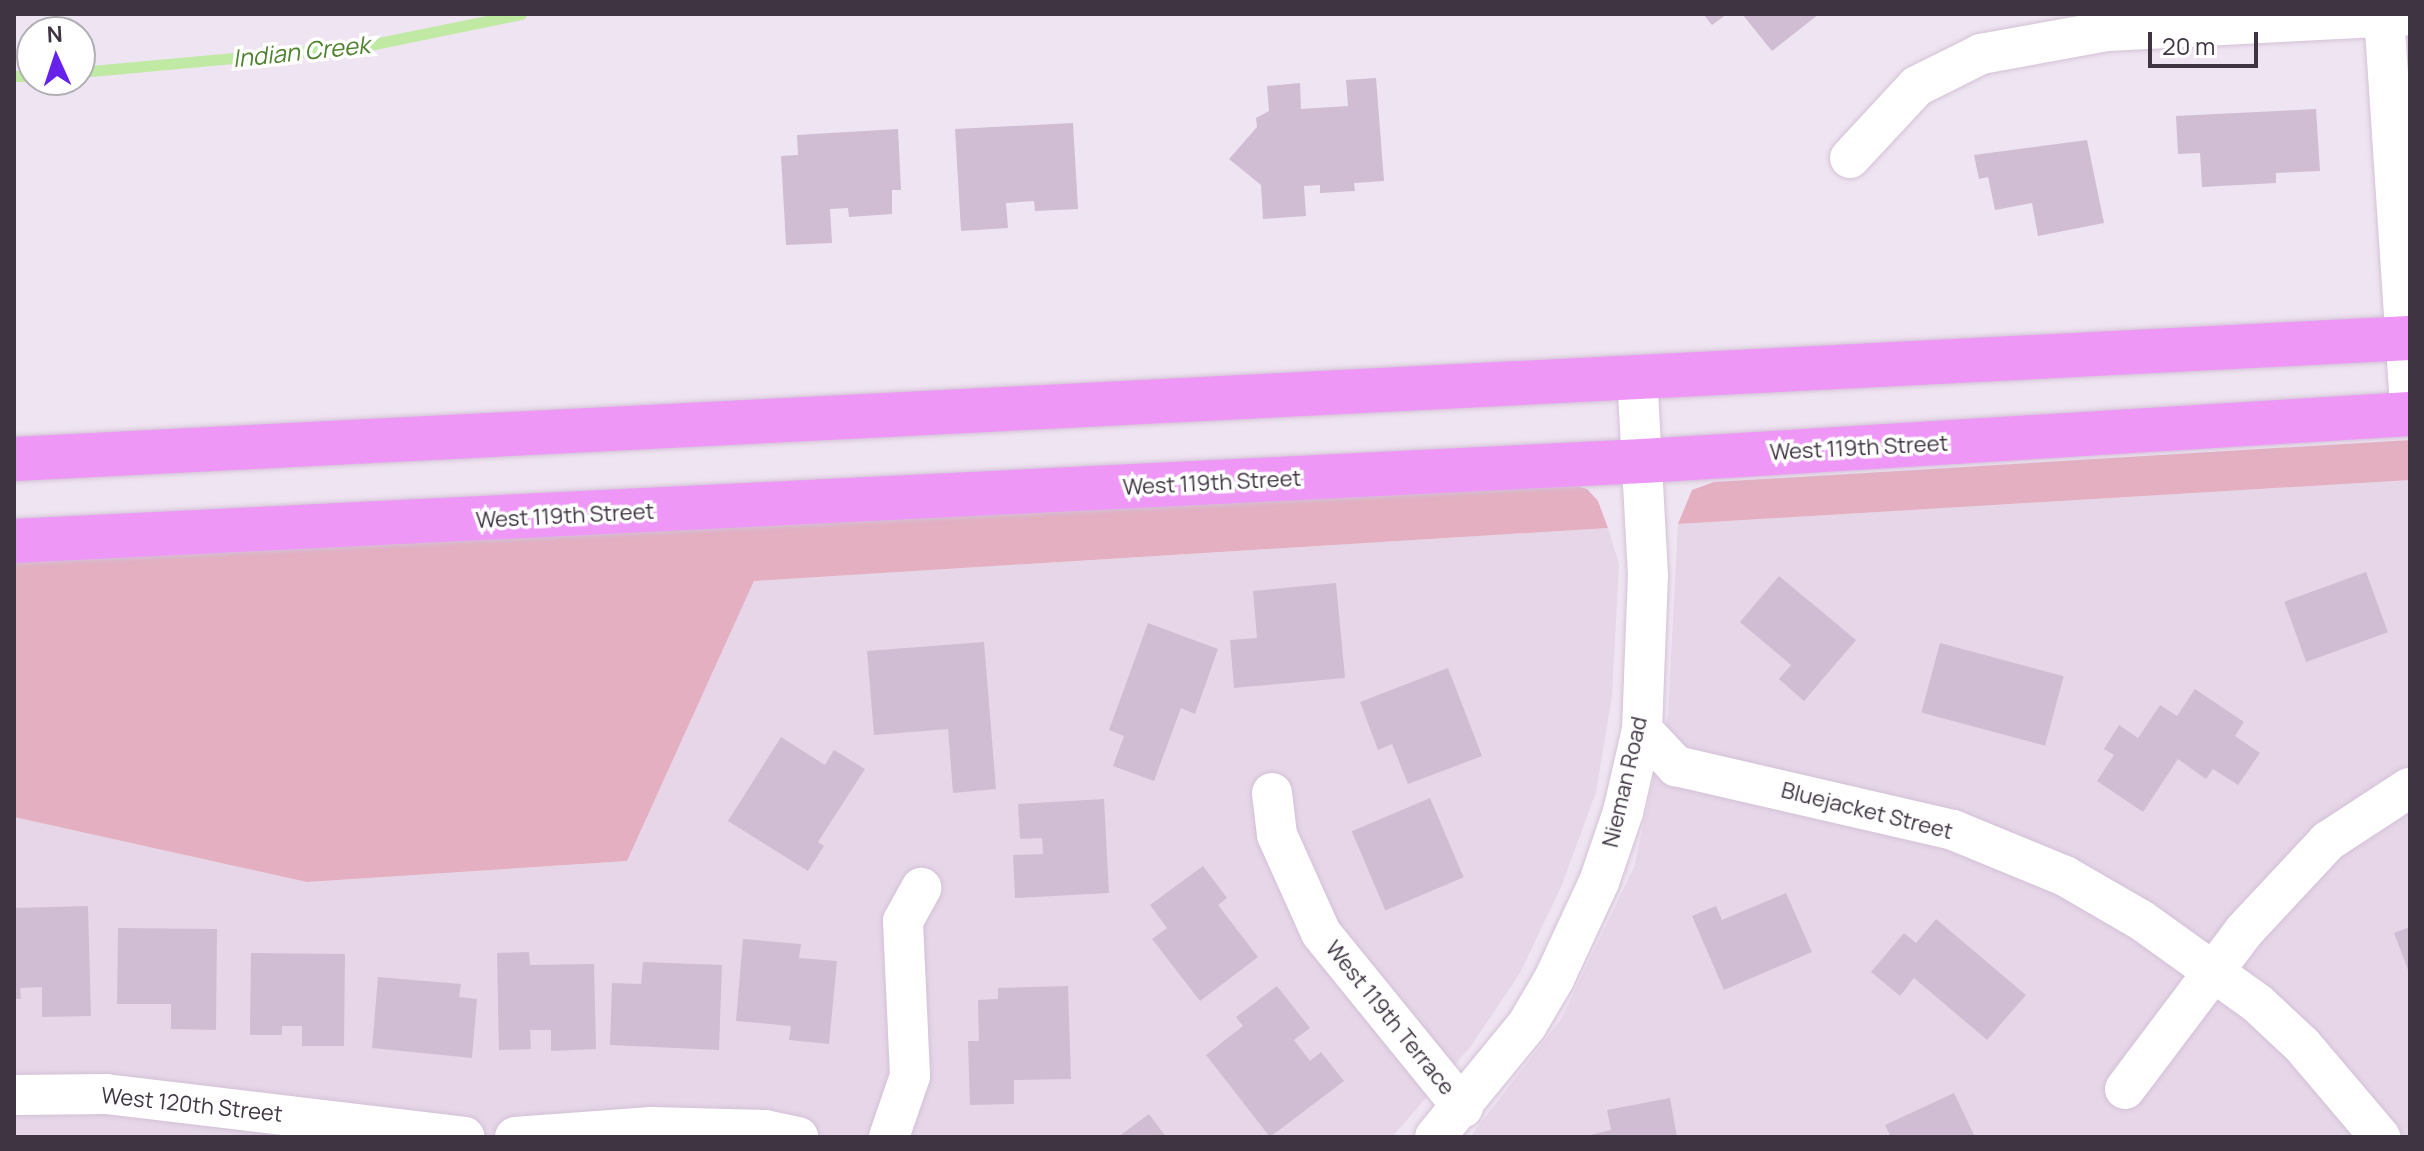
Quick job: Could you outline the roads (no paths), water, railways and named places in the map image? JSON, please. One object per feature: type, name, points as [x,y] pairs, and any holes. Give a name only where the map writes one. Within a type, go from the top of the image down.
[{"type":"main road","points":[[14,459],[2408,338]]},
{"type":"main road","name":"West 119th Street","points":[[14,541],[1643,461],[2410,412]]},
{"type":"street","points":[[1850,158],[1917,86],[1981,54],[2108,31],[2393,15],[2410,412]]},
{"type":"street","name":"Nieman Road","points":[[1435,1137],[1463,1108],[1527,1025],[1554,979],[1599,882],[1642,730],[1648,576],[1637,376]]},
{"type":"street","name":"Bluejacket Street","points":[[1642,730],[1676,766],[1953,830],[2065,876],[2217,971],[2302,1045],[2380,1137]]},
{"type":"street","points":[[2125,1089],[2217,971],[2244,931],[2328,841],[2409,788]]},
{"type":"street","name":"West 119th Terrace","points":[[1272,793],[1277,835],[1321,933],[1463,1108]]},
{"type":"street","points":[[889,1137],[910,1076],[903,921],[921,888]]},
{"type":"street","name":"West 120th Street","points":[[14,1095],[106,1094],[464,1137]]},
{"type":"street","points":[[515,1137],[652,1127],[765,1130],[798,1137]]},
{"type":"waterway","name":"Indian Creek","points":[[96,71],[364,46],[521,14]]}]
